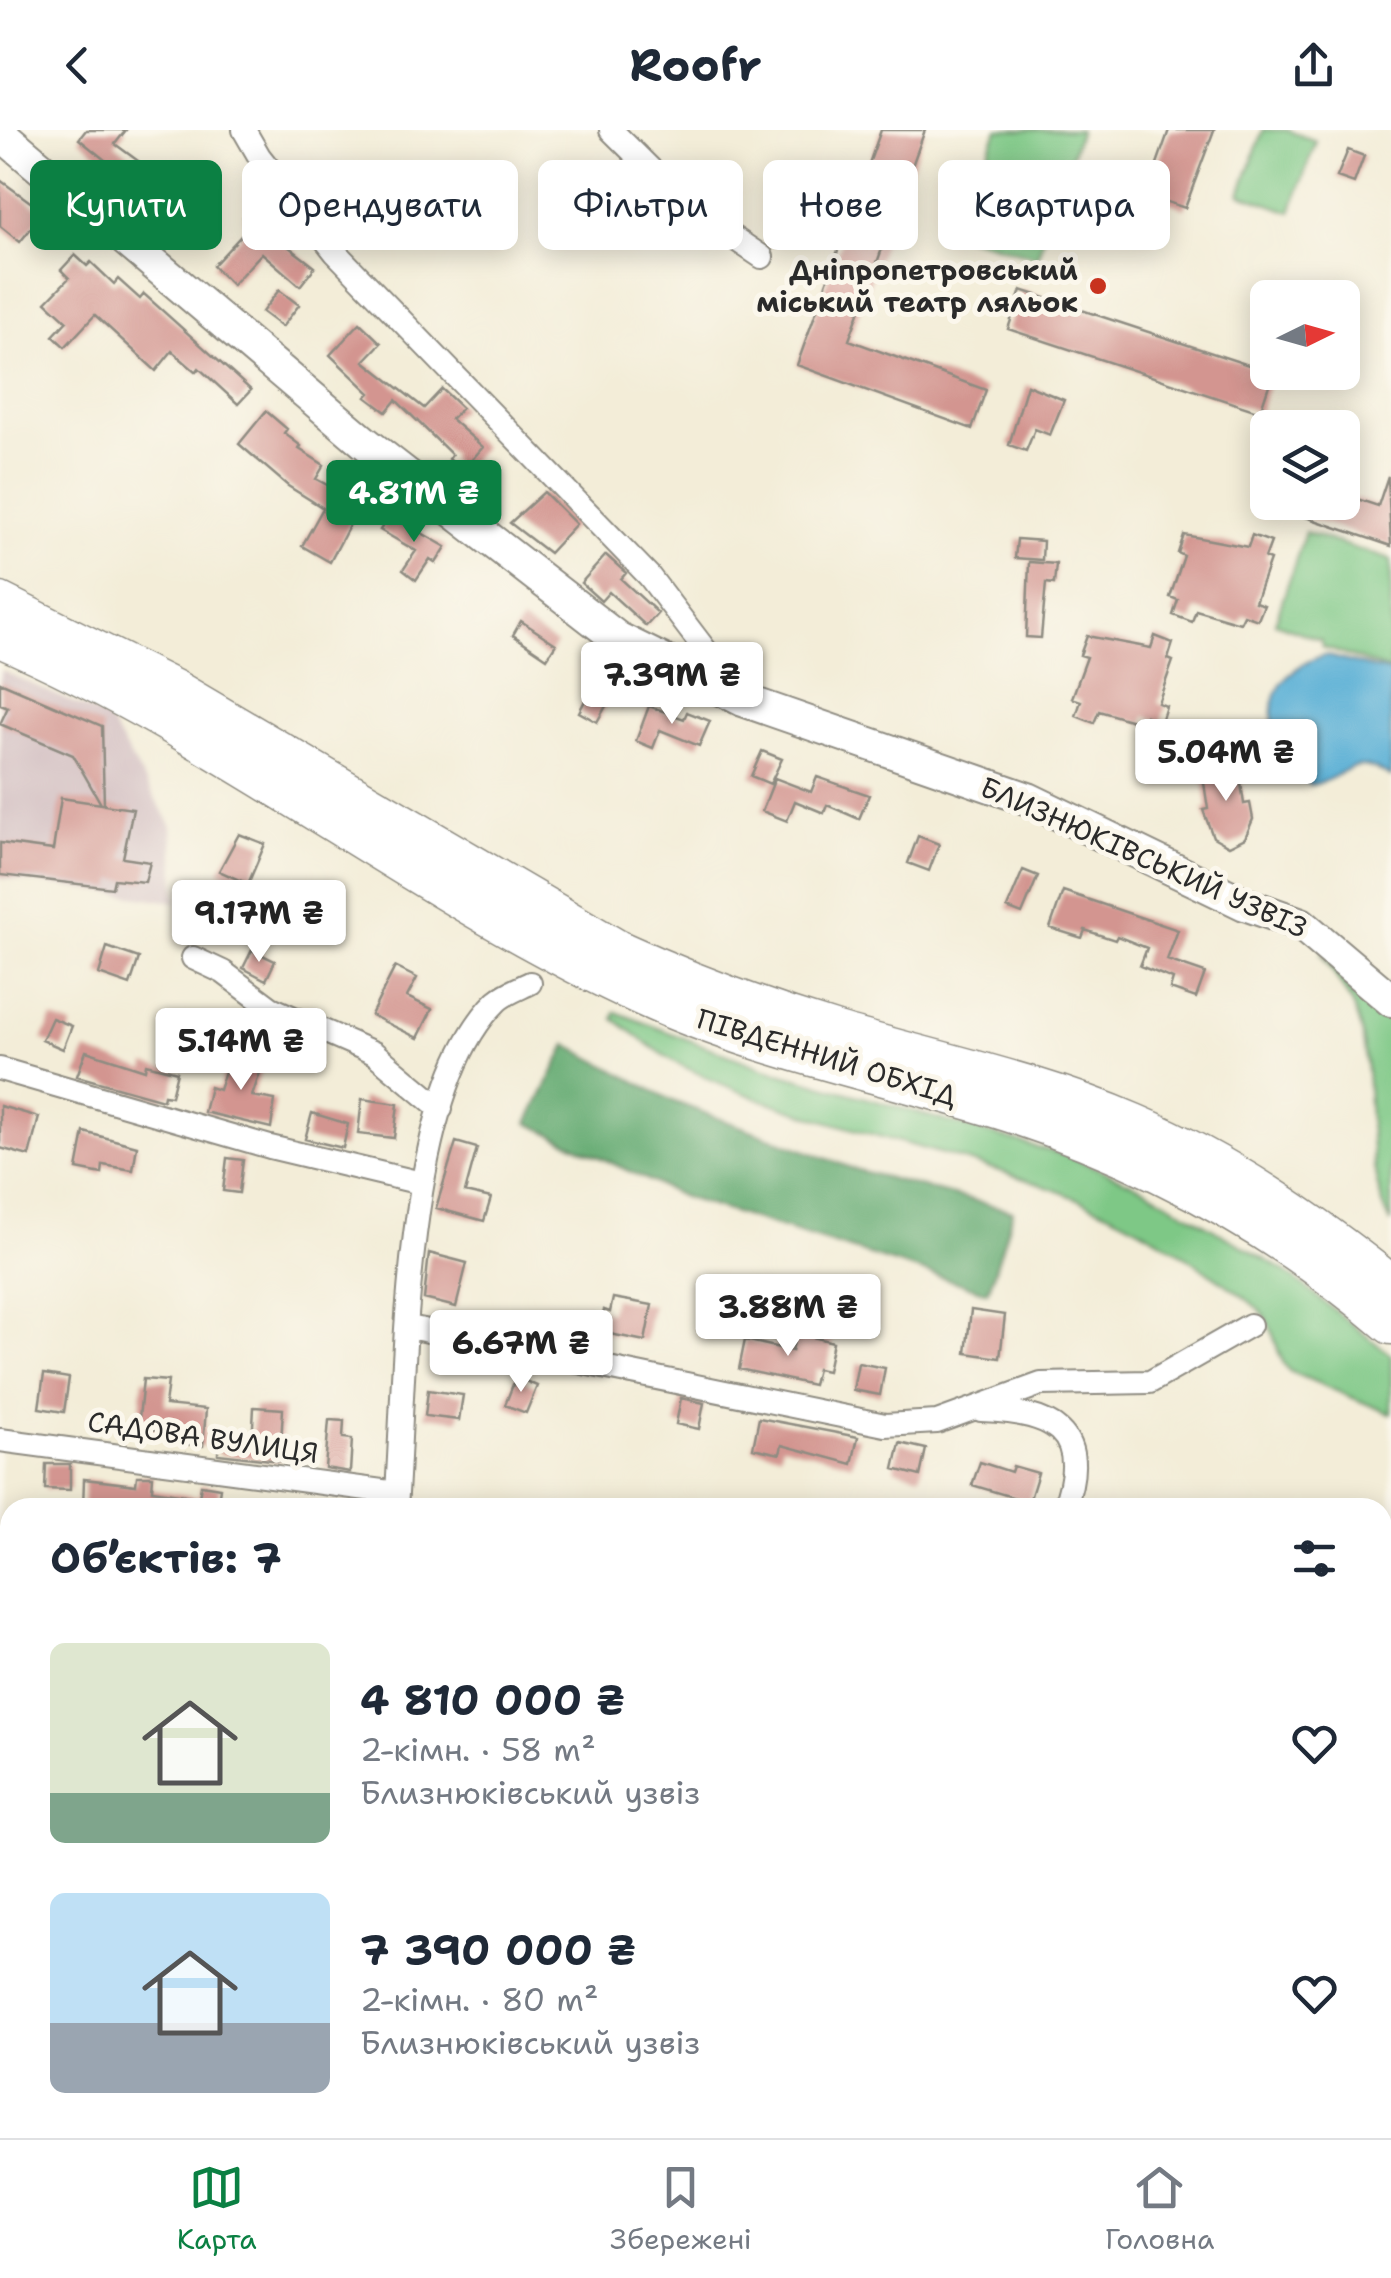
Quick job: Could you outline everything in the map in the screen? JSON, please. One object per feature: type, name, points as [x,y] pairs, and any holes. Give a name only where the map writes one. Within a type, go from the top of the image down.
[{"type":"main road","name":"ПІВДЕННИЙ ОБХІД","points":[[0,602],[176,690],[617,949],[689,982],[764,1009],[954,1062],[1134,1123],[1288,1208],[1391,1284]]},
{"type":"main road","name":"ПІВДЕННИЙ ОБХІД","points":[[0,638],[164,720],[588,970],[726,1030],[1009,1113],[1148,1166],[1262,1229],[1391,1325]]},
{"type":"street","points":[[244,130],[258,156],[334,252],[649,576],[743,700]]},
{"type":"street","points":[[611,130],[692,210],[762,257]]},
{"type":"street","name":"БЛИЗНЮКІВСЬКИЙ УЗВІЗ","points":[[0,133],[362,442],[582,615],[654,659],[743,700],[1028,799],[1245,904],[1301,924],[1391,1000]]},
{"type":"street","points":[[193,958],[222,972],[271,1008],[374,1054],[441,1109]]},
{"type":"street","points":[[397,1498],[412,1248],[421,1183],[441,1109],[468,1041],[498,1000],[530,982]]},
{"type":"street","points":[[0,1069],[270,1146],[421,1183]]},
{"type":"street","points":[[410,1327],[885,1425],[938,1422],[978,1410],[1007,1393],[1040,1384],[1150,1382],[1250,1324]]},
{"type":"street","points":[[978,1410],[1026,1411],[1056,1424],[1072,1452],[1075,1479],[1068,1498]]},
{"type":"street","name":"САДОВА ВУЛИЦЯ","points":[[0,1440],[384,1498]]},
{"type":"shaded area","points":[[0,670],[107,718],[172,826],[177,902],[0,878]]},
{"type":"green space","points":[[997,130],[1080,130],[1070,160],[985,160]]},
{"type":"green space","points":[[1263,130],[1286,130],[1316,141],[1291,212],[1240,194]]},
{"type":"green space","points":[[1013,250],[1039,250],[1037,257]]},
{"type":"green space","points":[[1305,532],[1391,560],[1391,671],[1323,647],[1321,640],[1275,623]]},
{"type":"green space","points":[[1320,953],[1391,1022],[1391,1223],[1382,1201],[1372,1152],[1360,1027],[1348,997]]},
{"type":"green space","points":[[616,1012],[762,1068],[1071,1157],[1146,1189],[1283,1270],[1391,1355],[1391,1414],[1289,1371],[1266,1318],[1254,1305],[1144,1231],[1080,1200],[1013,1175],[809,1116],[742,1092],[669,1058],[614,1019]]},
{"type":"green space","points":[[567,1045],[675,1102],[854,1169],[1013,1211],[988,1292],[683,1197],[528,1123]]},
{"type":"water","points":[[1325,655],[1391,673],[1391,777],[1365,766],[1309,785],[1281,750],[1272,712],[1276,694],[1302,665]]},
{"type":"building","points":[[86,130],[126,130],[115,144],[137,160],[105,160],[79,139]]},
{"type":"building","points":[[881,130],[925,130],[914,160],[870,160]]},
{"type":"building","points":[[1169,130],[1214,130],[1185,208],[1170,203],[1170,160],[1158,160]]},
{"type":"building","points":[[1348,150],[1364,156],[1354,183],[1337,177]]},
{"type":"building","points":[[0,180],[30,202],[30,230],[20,242],[0,226]]},
{"type":"building","points":[[242,235],[242,250],[293,250],[315,267],[300,286],[262,253],[232,285],[213,266]]},
{"type":"building","points":[[838,250],[882,250],[849,340],[986,390],[972,429],[797,365]]},
{"type":"building","points":[[75,255],[87,266],[91,262],[114,284],[118,279],[140,299],[144,294],[251,390],[238,404],[199,368],[196,372],[172,351],[156,371],[95,315],[65,347],[53,336],[67,321],[46,302],[69,278],[61,270]]},
{"type":"building","points":[[279,290],[299,305],[282,327],[262,312]]},
{"type":"building","points":[[1021,290],[1250,365],[1250,390],[1267,390],[1261,410],[1254,410],[1008,329]]},
{"type":"building","points":[[360,323],[381,343],[364,361],[424,408],[442,389],[462,408],[451,419],[483,447],[462,471],[449,459],[452,455],[396,400],[386,412],[366,397],[370,393],[330,355]]},
{"type":"building","points":[[1027,385],[1064,400],[1050,435],[1035,429],[1026,451],[1009,445]]},
{"type":"building","points":[[266,411],[287,429],[284,433],[301,446],[299,449],[324,465],[316,479],[361,503],[330,562],[302,546],[323,508],[288,486],[239,444]]},
{"type":"building","points":[[1388,476],[1391,546],[1314,520],[1360,520],[1360,500],[1378,506]]},
{"type":"building","points":[[544,492],[576,524],[549,553],[510,523]]},
{"type":"building","points":[[390,515],[446,547],[436,563],[430,559],[416,580],[403,570],[416,551],[380,530]]},
{"type":"building","points":[[1184,535],[1248,547],[1252,535],[1271,542],[1265,558],[1270,560],[1255,602],[1264,605],[1258,620],[1244,615],[1240,623],[1196,610],[1192,622],[1173,615],[1178,600],[1170,597],[1184,556],[1178,553]]},
{"type":"building","points":[[1017,539],[1043,541],[1042,560],[1015,558]]},
{"type":"building","points":[[606,555],[626,573],[621,579],[658,613],[646,626],[609,592],[601,601],[581,583]]},
{"type":"building","points":[[1029,562],[1056,564],[1054,584],[1046,583],[1041,638],[1026,637]]},
{"type":"building","points":[[521,621],[556,644],[547,658],[513,635]]},
{"type":"building","points":[[1087,636],[1151,648],[1155,636],[1173,643],[1168,659],[1173,661],[1158,703],[1166,706],[1161,722],[1146,716],[1143,724],[1099,711],[1094,723],[1076,716],[1081,701],[1072,698],[1087,657],[1080,655]]},
{"type":"building","points":[[597,678],[616,688],[597,722],[579,712]]},
{"type":"building","points":[[0,682],[102,726],[104,805],[133,809],[123,858],[150,862],[145,882],[114,879],[112,888],[0,875],[0,843],[53,850],[61,798],[101,804],[73,755],[0,724],[8,707],[0,704]]},
{"type":"building","points":[[649,706],[684,719],[687,712],[710,721],[699,746],[660,730],[653,748],[636,741]]},
{"type":"building","points":[[762,751],[782,759],[770,784],[751,776]]},
{"type":"building","points":[[1228,757],[1230,771],[1239,770],[1244,804],[1250,803],[1253,819],[1245,838],[1229,846],[1213,837],[1203,810],[1208,809],[1203,776],[1212,774],[1210,760]]},
{"type":"building","points":[[817,777],[869,795],[859,819],[827,805],[824,813],[795,801],[787,821],[762,811],[775,778],[811,792]]},
{"type":"building","points":[[239,834],[265,844],[248,884],[219,871]]},
{"type":"building","points":[[918,836],[939,844],[929,871],[908,863]]},
{"type":"building","points":[[1023,870],[1038,876],[1022,914],[1007,908]]},
{"type":"building","points":[[1063,891],[1178,930],[1167,960],[1205,973],[1196,998],[1170,989],[1173,979],[1140,966],[1147,948],[1117,936],[1115,940],[1085,930],[1082,938],[1050,928]]},
{"type":"building","points":[[107,947],[139,958],[130,985],[99,974]]},
{"type":"building","points":[[252,950],[275,961],[266,980],[243,968]]},
{"type":"building","points":[[395,967],[417,978],[407,997],[432,1009],[418,1038],[371,1015]]},
{"type":"building","points":[[52,1018],[72,1026],[63,1049],[42,1040]]},
{"type":"building","points":[[232,1050],[264,1061],[252,1096],[275,1100],[271,1128],[204,1112],[210,1087],[219,1090]]},
{"type":"building","points":[[86,1051],[145,1070],[146,1064],[177,1072],[171,1096],[164,1095],[163,1100],[77,1076]]},
{"type":"building","points":[[362,1099],[398,1104],[394,1138],[358,1134]]},
{"type":"building","points":[[0,1106],[39,1117],[29,1156],[0,1148]]},
{"type":"building","points":[[312,1113],[348,1124],[343,1148],[305,1139]]},
{"type":"building","points":[[84,1132],[137,1146],[133,1170],[103,1165],[102,1174],[77,1169]]},
{"type":"building","points":[[456,1142],[477,1148],[465,1192],[491,1198],[484,1221],[436,1208]]},
{"type":"building","points":[[227,1158],[243,1160],[239,1193],[223,1191]]},
{"type":"building","points":[[429,1253],[467,1263],[456,1307],[424,1299]]},
{"type":"building","points":[[613,1298],[652,1305],[645,1341],[600,1332],[604,1310],[610,1312]]},
{"type":"building","points":[[971,1310],[1005,1315],[1000,1358],[966,1353]]},
{"type":"building","points":[[796,1333],[833,1342],[827,1371],[817,1369],[813,1385],[739,1369],[745,1340],[792,1351]]},
{"type":"building","points":[[858,1363],[885,1368],[880,1395],[853,1390]]},
{"type":"building","points":[[44,1374],[69,1378],[64,1412],[39,1408]]},
{"type":"building","points":[[516,1377],[537,1386],[526,1413],[505,1405]]},
{"type":"building","points":[[143,1379],[168,1381],[165,1405],[206,1409],[203,1446],[183,1444],[184,1433],[138,1428]]},
{"type":"building","points":[[428,1390],[463,1395],[459,1420],[425,1416]]},
{"type":"building","points":[[681,1398],[704,1403],[699,1429],[676,1424]]},
{"type":"building","points":[[254,1407],[283,1409],[280,1461],[218,1454],[219,1441],[252,1445]]},
{"type":"building","points":[[759,1418],[858,1437],[852,1464],[782,1445],[780,1454],[753,1448]]},
{"type":"building","points":[[329,1420],[344,1421],[343,1438],[352,1439],[350,1472],[325,1468]]},
{"type":"building","points":[[900,1443],[926,1449],[920,1476],[894,1469]]},
{"type":"building","points":[[980,1462],[1011,1472],[1013,1466],[1038,1473],[1030,1498],[1016,1498],[972,1485]]},
{"type":"building","points":[[46,1464],[70,1464],[70,1490],[45,1489]]},
{"type":"building","points":[[137,1476],[153,1476],[152,1490],[199,1497],[201,1485],[220,1488],[218,1498],[83,1498],[84,1479],[136,1485]]},
{"type":"place","name":"Дніпропетровський міський театр ляльок","points":[[1098,286]]}]
